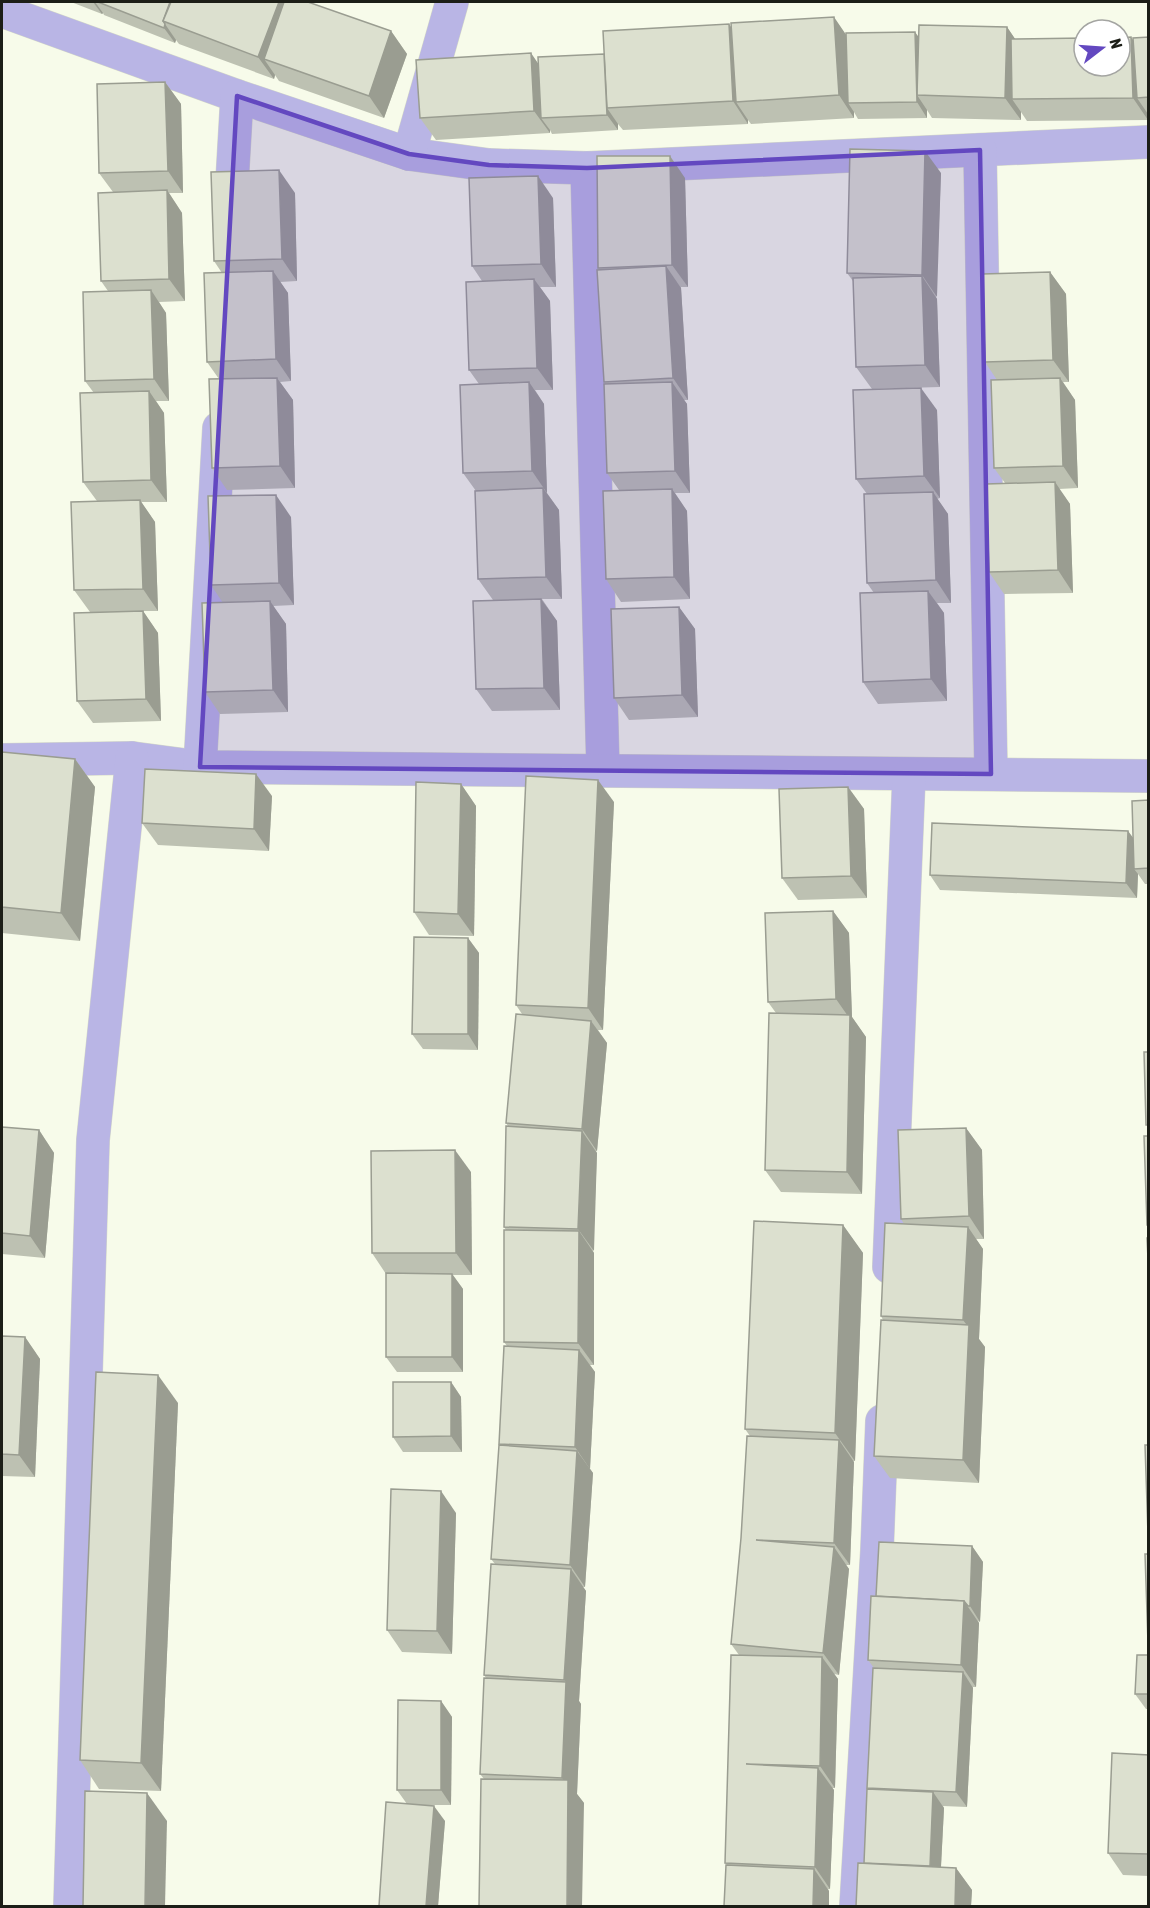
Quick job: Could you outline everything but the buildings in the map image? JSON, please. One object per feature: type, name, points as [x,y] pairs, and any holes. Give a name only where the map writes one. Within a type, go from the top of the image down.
[{"type":"street","points":[[409,154],[452,2]]},
{"type":"street","points":[[2,11],[237,96],[409,154],[489,165],[587,168],[1149,142]]},
{"type":"street","points":[[228,252],[237,96]]},
{"type":"street","points":[[980,150],[991,774]]},
{"type":"street","points":[[587,168],[603,770]]},
{"type":"street","points":[[200,767],[220,396]]},
{"type":"street","points":[[2,760],[132,758],[200,767],[531,782],[603,770],[1149,776]]},
{"type":"street","points":[[70,1906],[93,1140],[132,758]]},
{"type":"street","points":[[887,1299],[909,774]]},
{"type":"street","points":[[856,1906],[877,1550],[883,1395]]},
{"type":"highlighted area","points":[[237,96],[409,154],[489,165],[587,168],[980,150],[991,774],[200,767]]}]
